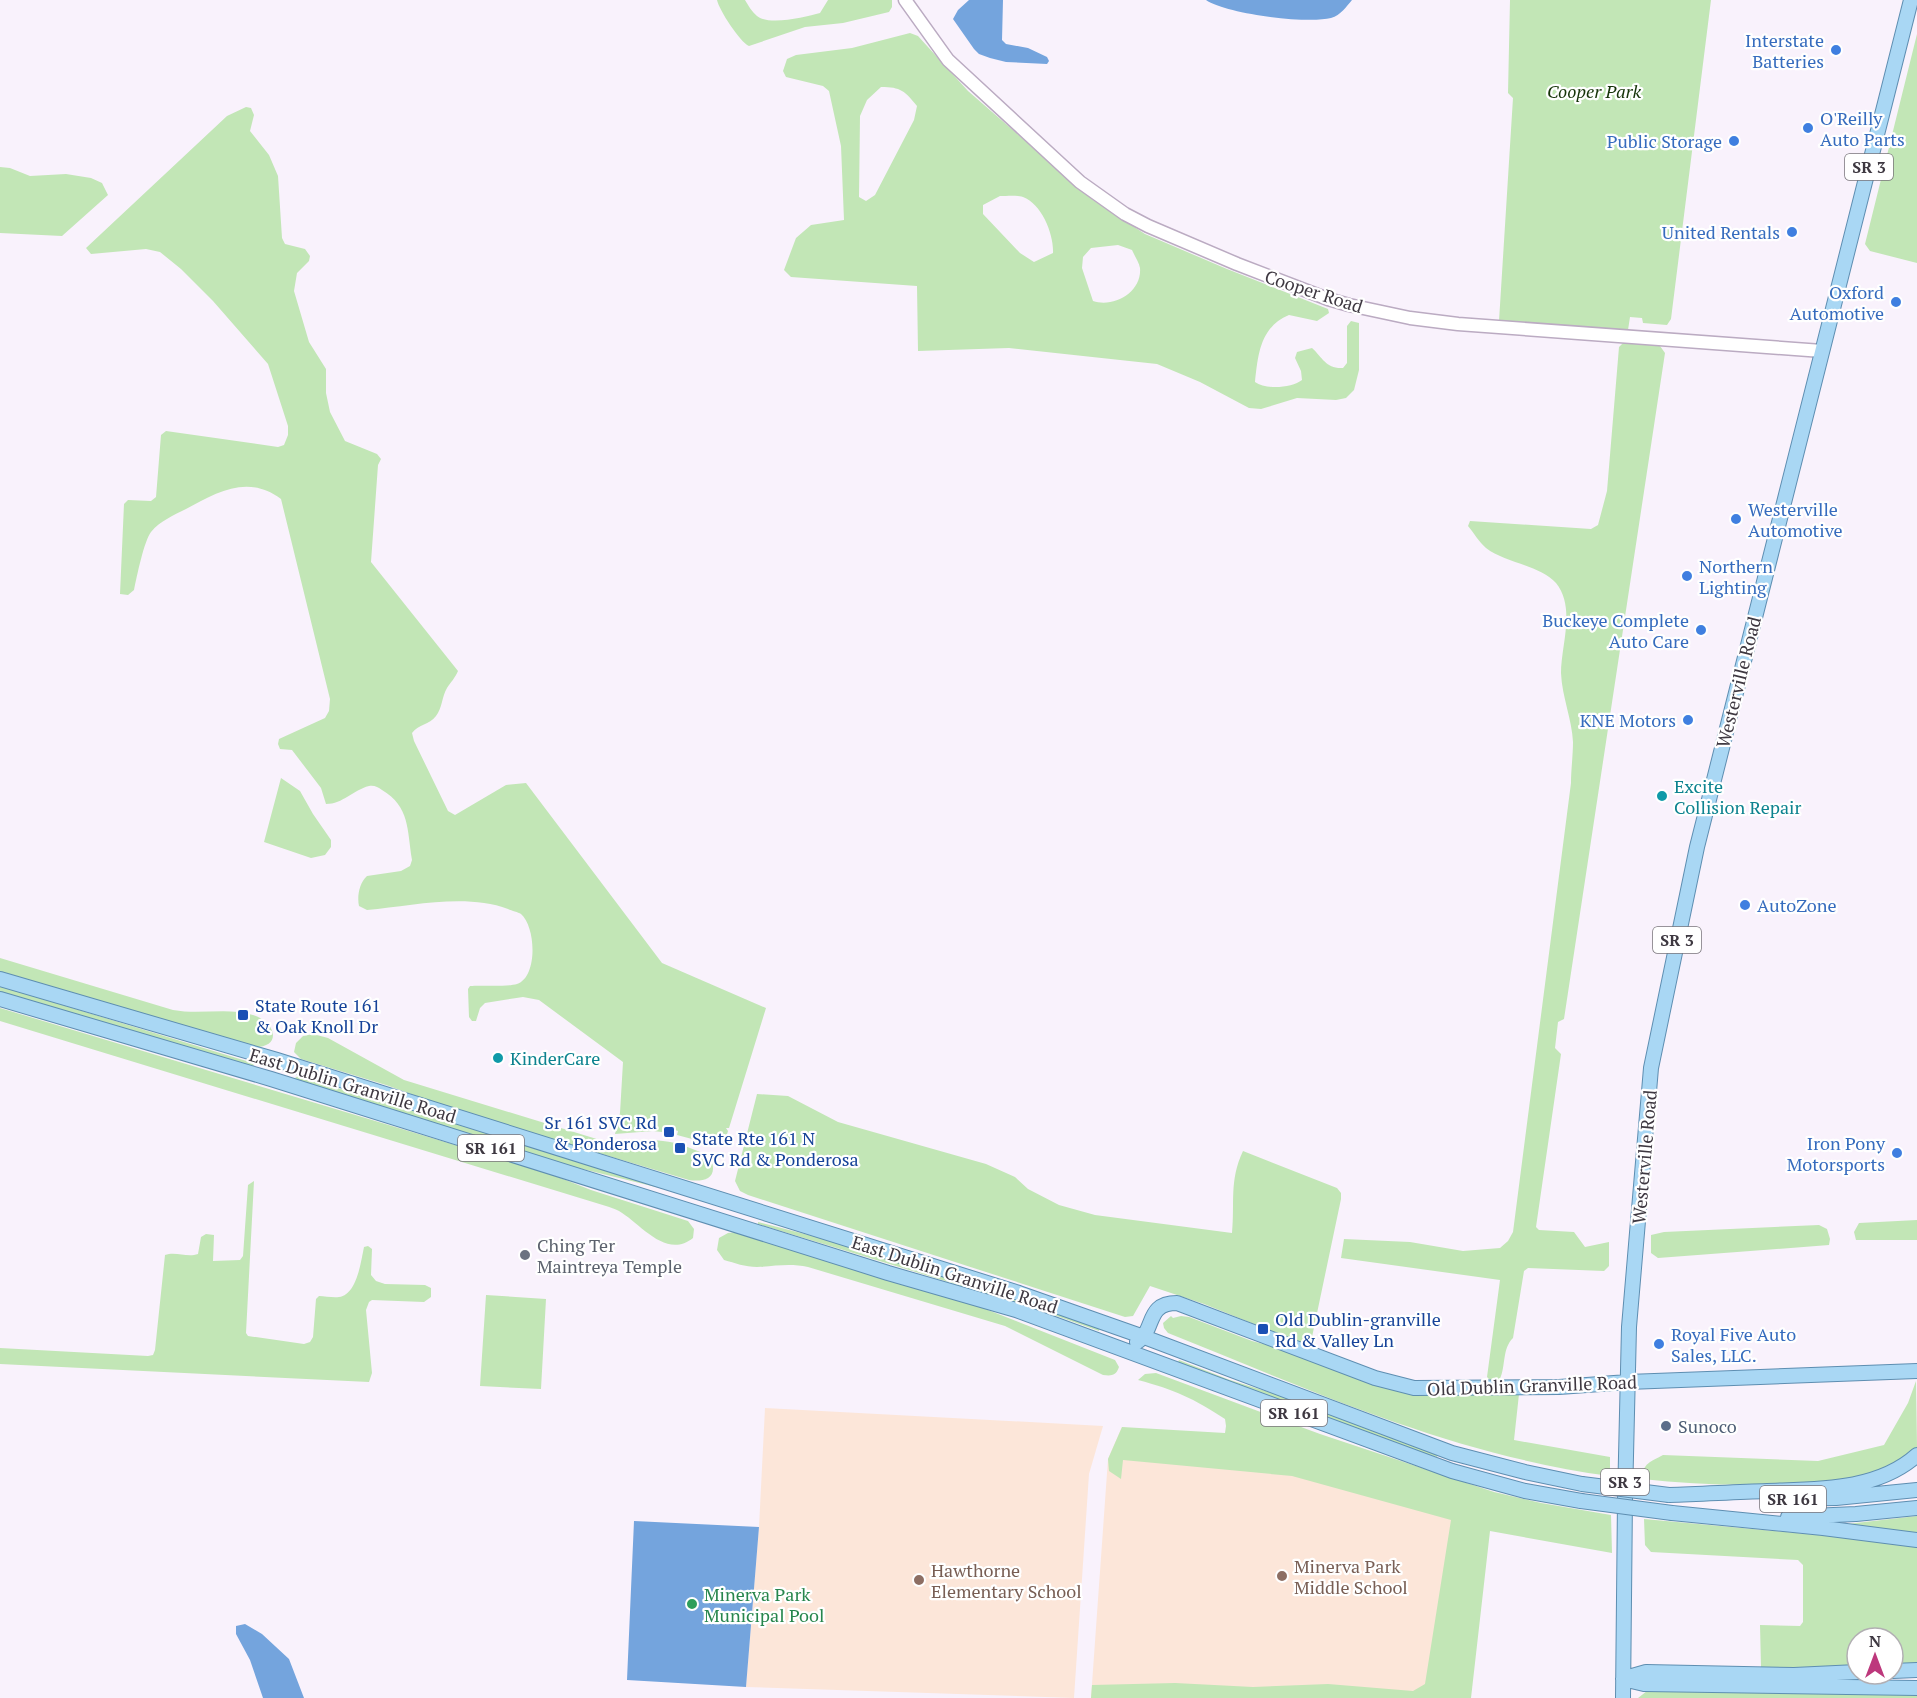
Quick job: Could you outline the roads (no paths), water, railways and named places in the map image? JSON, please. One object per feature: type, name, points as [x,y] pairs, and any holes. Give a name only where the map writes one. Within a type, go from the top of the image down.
[{"type":"main road","name":"Westerville Road","points":[[1623,1698],[1629,1328],[1651,1068],[1697,847],[1911,0]]},
{"type":"main road","name":"East Dublin Granville Road","points":[[0,980],[277,1060],[1019,1293],[1144,1336],[1452,1453],[1582,1484],[1669,1495],[1814,1499],[1917,1490]]},
{"type":"main road","name":"East Dublin Granville Road","points":[[0,999],[271,1079],[1029,1315],[1452,1471],[1525,1491],[1672,1513],[1772,1518],[1917,1508]]},
{"type":"main road","points":[[558,1169],[693,1199],[716,1198]]},
{"type":"main road","points":[[711,1217],[736,1213],[893,1254]]},
{"type":"main road","name":"Old Dublin Granville Road","points":[[1144,1336],[1156,1311],[1169,1303],[1177,1303],[1375,1378],[1414,1388],[1559,1387],[1917,1371]]},
{"type":"main road","points":[[1029,1315],[1049,1314],[1129,1342],[1136,1342],[1144,1336]]},
{"type":"main road","points":[[1137,1354],[1139,1349],[1149,1349],[1292,1401],[1306,1399]]},
{"type":"main road","points":[[1669,1495],[1813,1489],[1864,1482],[1898,1470],[1917,1455]]},
{"type":"main road","points":[[1672,1513],[1917,1540]]},
{"type":"main road","points":[[1623,1679],[1646,1672],[1794,1675],[1845,1673]]},
{"type":"main road","points":[[1623,1679],[1644,1684],[1917,1688]]},
{"type":"street","name":"Cooper Road","points":[[905,0],[948,60],[1080,182],[1125,214],[1237,264],[1349,305],[1410,318],[1458,324],[1822,351]]},
{"type":"water","points":[[969,0],[1003,0],[1002,40],[1006,44],[1028,48],[1047,57],[1049,61],[1047,64],[1006,62],[979,54],[953,19],[958,10]]},
{"type":"water","points":[[1206,0],[1352,0],[1335,17],[1304,20],[1231,10]]},
{"type":"water","name":"Minerva Park Municipal Pool","points":[[634,1521],[759,1527],[746,1687],[627,1680]]},
{"type":"water","points":[[245,1624],[262,1634],[289,1659],[304,1698],[263,1698],[250,1660],[236,1634],[236,1626]]},
{"type":"place","name":"Interstate Batteries","points":[[1836,50]]},
{"type":"place","name":"O'Reilly Auto Parts","points":[[1808,128]]},
{"type":"place","name":"Public Storage","points":[[1734,141]]},
{"type":"place","name":"United Rentals","points":[[1792,232]]},
{"type":"place","name":"Oxford Automotive","points":[[1896,302]]},
{"type":"place","name":"Westerville Automotive","points":[[1736,519]]},
{"type":"place","name":"Northern Lighting","points":[[1687,576]]},
{"type":"place","name":"Buckeye Complete Auto Care","points":[[1701,630]]},
{"type":"place","name":"KNE Motors","points":[[1688,720]]},
{"type":"place","name":"Excite Collision Repair","points":[[1662,796]]},
{"type":"place","name":"AutoZone","points":[[1745,905]]},
{"type":"place","name":"State Route 161 & Oak Knoll Dr","points":[[243,1015]]},
{"type":"place","name":"KinderCare","points":[[498,1058]]},
{"type":"place","name":"Sr 161 SVC Rd & Ponderosa","points":[[669,1132]]},
{"type":"place","name":"State Rte 161 N SVC Rd & Ponderosa","points":[[680,1148]]},
{"type":"place","name":"Iron Pony Motorsports","points":[[1897,1153]]},
{"type":"place","name":"Ching Ter Maintreya Temple","points":[[525,1255]]},
{"type":"place","name":"Old Dublin-granville Rd & Valley Ln","points":[[1263,1329]]},
{"type":"place","name":"Royal Five Auto Sales, LLC.","points":[[1659,1344]]},
{"type":"place","name":"Sunoco","points":[[1666,1426]]},
{"type":"place","name":"Minerva Park Middle School","points":[[1282,1576]]},
{"type":"place","name":"Hawthorne Elementary School","points":[[919,1580]]},
{"type":"place","name":"Minerva Park Municipal Pool","points":[[692,1604]]},
{"type":"park label","name":"Cooper Park","points":[[1594,91]]}]
